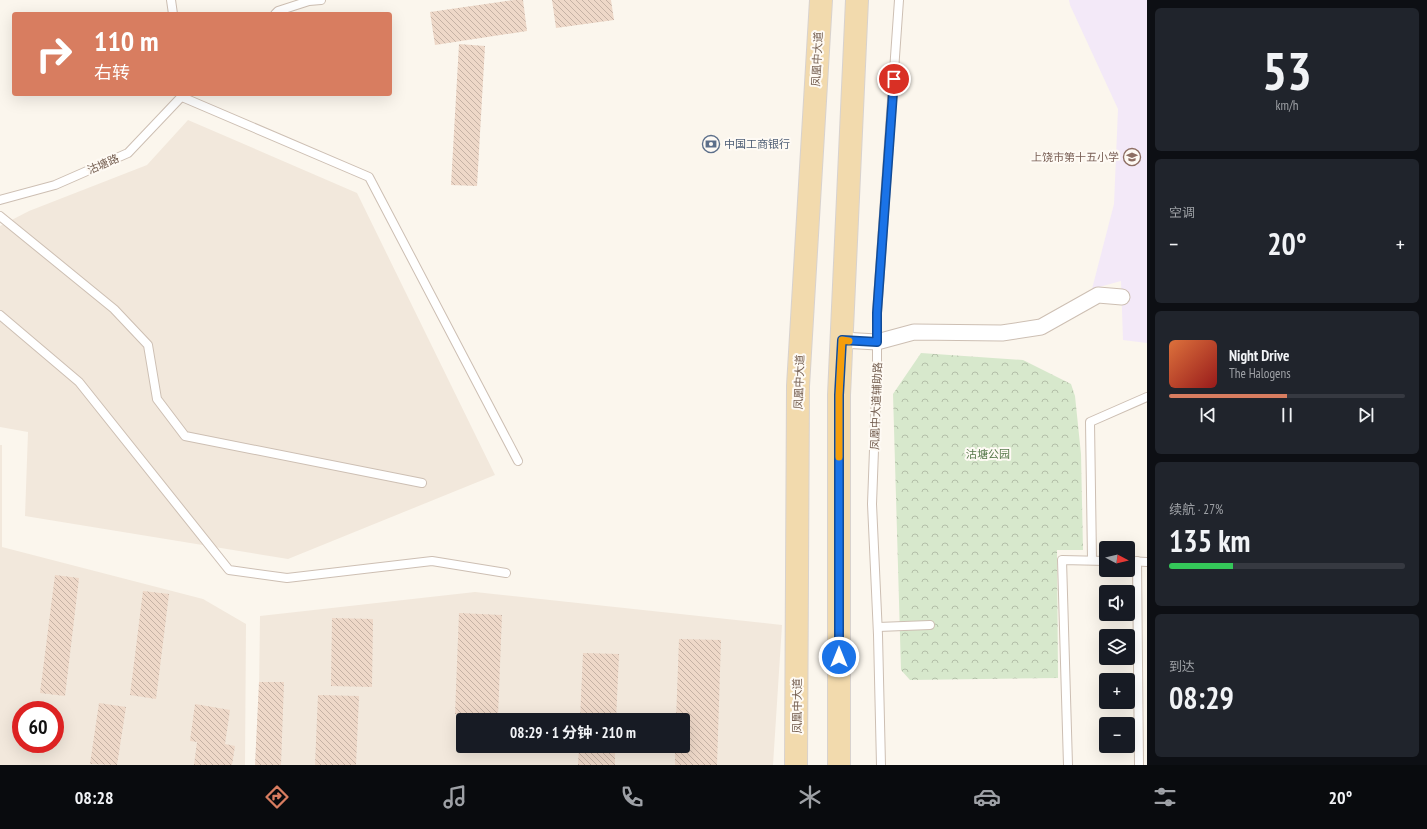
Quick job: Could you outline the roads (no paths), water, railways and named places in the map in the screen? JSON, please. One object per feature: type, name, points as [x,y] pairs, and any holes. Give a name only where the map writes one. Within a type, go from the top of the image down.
[{"type":"main road","name":"凤凰中大道","points":[[796,765],[798,386],[821,0]]},
{"type":"main road","points":[[839,765],[839,395],[857,0]]},
{"type":"street","points":[[842,340],[877,342],[914,332],[1002,333],[1041,327],[1098,295],[1122,297]]},
{"type":"lane","points":[[171,0],[173,12]]},
{"type":"lane","points":[[277,12],[309,1],[321,0]]},
{"type":"lane","name":"凤凰中大道辅助路","points":[[882,765],[878,627],[872,504],[877,313],[899,0]]},
{"type":"lane","name":"沽塘路","points":[[0,200],[55,185],[128,153],[181,96]]},
{"type":"lane","points":[[184,96],[369,177],[518,461]]},
{"type":"lane","points":[[0,216],[114,309],[148,345],[157,399],[185,436],[422,483]]},
{"type":"lane","points":[[0,315],[79,382],[229,570],[287,578],[432,561],[506,573]]},
{"type":"lane","points":[[1092,560],[1090,422],[1147,397]]},
{"type":"lane","points":[[1068,765],[1062,560],[1099,560]]},
{"type":"lane","points":[[1139,765],[1137,561],[1147,562]]},
{"type":"lane","points":[[878,627],[930,625]]},
{"type":"place","name":"中国工商银行","points":[[711,144]]},
{"type":"place","name":"上饶市第十五小学","points":[[1132,157]]},
{"type":"park label","name":"沽塘公园","points":[[988,454]]}]
